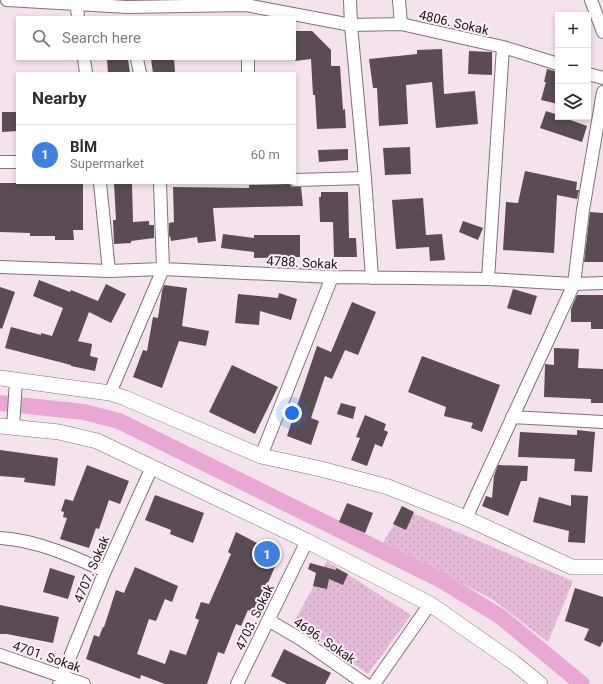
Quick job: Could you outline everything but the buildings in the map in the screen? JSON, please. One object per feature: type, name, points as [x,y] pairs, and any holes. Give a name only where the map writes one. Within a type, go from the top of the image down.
[{"type":"street","name":"4806. Sokak","points":[[7,0],[76,2],[128,12],[246,2],[351,25],[401,24],[503,47],[555,63]]},
{"type":"street","points":[[350,0],[372,278]]},
{"type":"street","points":[[399,0],[401,24]]},
{"type":"street","points":[[591,0],[603,32]]},
{"type":"street","points":[[76,2],[78,16]]},
{"type":"street","points":[[246,2],[246,16]]},
{"type":"street","points":[[488,279],[503,47]]},
{"type":"street","points":[[84,60],[86,72]]},
{"type":"street","points":[[137,60],[140,72]]},
{"type":"street","points":[[248,60],[248,72]]},
{"type":"street","points":[[591,75],[603,78]]},
{"type":"street","points":[[466,518],[574,284],[583,210],[603,92]]},
{"type":"street","points":[[0,162],[16,162]]},
{"type":"street","points":[[296,180],[365,178]]},
{"type":"street","points":[[100,184],[109,271]]},
{"type":"street","points":[[110,393],[163,269],[160,184]]},
{"type":"street","name":"4788. Sokak","points":[[0,267],[109,271],[163,269],[332,277],[488,279],[574,284],[603,283]]},
{"type":"street","points":[[261,456],[332,277]]},
{"type":"street","points":[[0,378],[110,393],[261,456],[321,469],[388,487],[466,518],[572,568],[603,567]]},
{"type":"street","points":[[16,380],[15,396],[9,422],[97,441],[307,541],[430,604],[513,662],[540,684]]},
{"type":"street","points":[[512,417],[603,422]]},
{"type":"street","name":"4707. Sokak","points":[[61,680],[105,571],[152,467]]},
{"type":"street","points":[[0,538],[12,539],[63,553],[105,571]]},
{"type":"street","name":"4703. Sokak","points":[[237,684],[307,541]]},
{"type":"street","points":[[374,684],[430,604]]},
{"type":"street","name":"4696. Sokak","points":[[268,620],[302,640],[365,684]]},
{"type":"street","name":"4701. Sokak","points":[[0,655],[61,680],[84,684]]},
{"type":"shaded area","points":[[403,509],[573,581],[548,642],[492,599],[383,543]]},
{"type":"shaded area","points":[[327,561],[411,615],[368,674],[294,622]]},
{"type":"waterway","points":[[0,403],[84,412],[119,421],[439,579],[501,617],[582,684]]},
{"type":"place","name":"BİM","points":[[267,554]]}]
